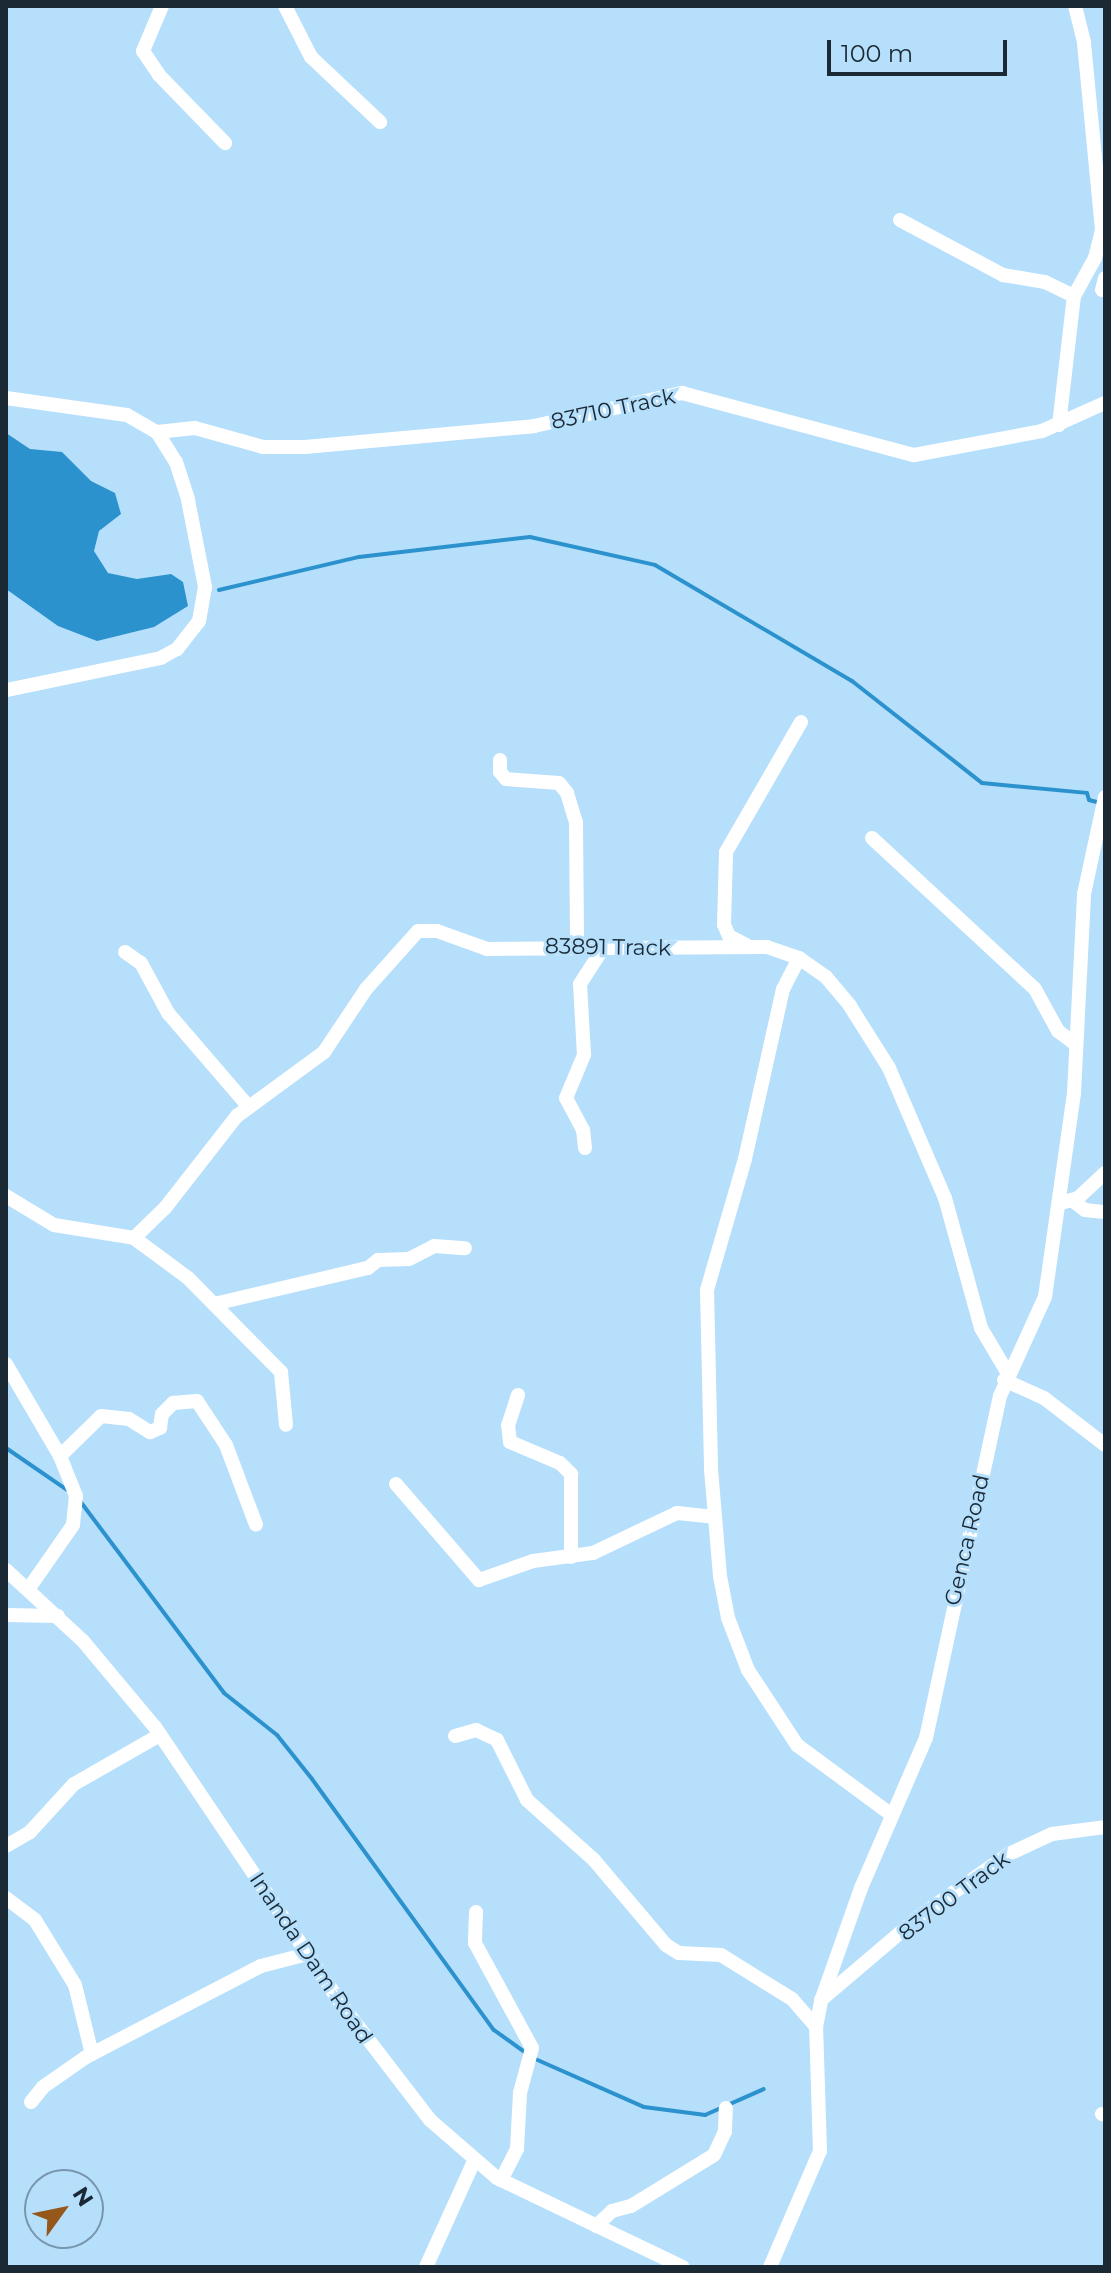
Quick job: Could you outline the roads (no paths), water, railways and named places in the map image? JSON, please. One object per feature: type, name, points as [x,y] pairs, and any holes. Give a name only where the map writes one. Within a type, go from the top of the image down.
[{"type":"street","points":[[162,6],[143,51],[169,87],[225,143]]},
{"type":"street","points":[[285,6],[311,57],[380,122]]},
{"type":"street","points":[[1059,425],[1074,296],[1098,248],[1102,206],[1084,42],[1075,6]]},
{"type":"street","points":[[900,220],[1003,275],[1045,282],[1074,296]]},
{"type":"street","name":"83710 Track","points":[[157,432],[195,428],[263,447],[305,447],[534,426],[682,393],[914,455],[1059,425],[1105,403]]},
{"type":"street","points":[[6,398],[127,415],[157,432],[176,462],[188,500],[205,587],[199,621],[177,649],[161,658],[6,690]]},
{"type":"street","points":[[753,947],[726,931],[723,866],[735,835],[801,722]]},
{"type":"street","points":[[500,760],[500,772],[506,779],[559,783],[567,793],[576,822],[577,947]]},
{"type":"street","name":"Genca Road","points":[[770,2267],[820,2151],[816,2027],[821,2001],[892,1815],[926,1738],[1005,1376],[1045,1297],[1067,1202],[1084,894],[1105,797]]},
{"type":"street","points":[[872,838],[1035,989],[1058,1031],[1075,1044]]},
{"type":"street","name":"83891 Track","points":[[134,1238],[248,1106],[324,1052],[366,989],[418,931],[437,931],[487,949],[753,947],[799,958],[850,1006],[908,1105],[953,1222],[978,1318],[1005,1376]]},
{"type":"street","points":[[585,1148],[583,1130],[566,1098],[584,1055],[580,984],[602,950]]},
{"type":"street","points":[[125,952],[141,963],[168,1013],[248,1106]]},
{"type":"street","points":[[799,958],[783,989],[745,1159],[707,1290],[714,1517],[728,1618],[748,1670],[797,1745],[892,1815]]},
{"type":"street","points":[[1105,1173],[1067,1202],[1085,1210],[1105,1212]]},
{"type":"street","points":[[6,1196],[54,1225],[134,1238],[214,1304],[281,1372],[286,1425]]},
{"type":"street","points":[[214,1304],[368,1268],[378,1260],[409,1259],[434,1246],[465,1248]]},
{"type":"street","points":[[6,1364],[60,1456],[76,1496],[77,1517],[29,1588]]},
{"type":"street","points":[[1005,1376],[1044,1398],[1105,1445]]},
{"type":"street","points":[[518,1395],[508,1425],[510,1442],[560,1463],[571,1474],[571,1557]]},
{"type":"street","points":[[60,1456],[101,1416],[129,1419],[150,1432],[160,1428],[162,1414],[173,1403],[197,1401],[226,1445],[256,1525]]},
{"type":"street","points":[[396,1484],[476,1580],[533,1561],[571,1557],[610,1546],[677,1513],[714,1517]]},
{"type":"street","name":"Inanda Dam Road","points":[[6,1570],[58,1616],[160,1735],[381,2060],[430,2120],[474,2161],[501,2180],[683,2267]]},
{"type":"street","points":[[6,1615],[58,1616]]},
{"type":"street","points":[[455,1736],[485,1731],[497,1740],[527,1800],[594,1860],[666,1945],[679,1953],[721,1955],[792,1999],[816,2027]]},
{"type":"street","points":[[6,1846],[30,1832],[74,1784],[160,1735]]},
{"type":"street","name":"83700 Track","points":[[821,2001],[921,1915],[1009,1854],[1052,1834],[1105,1827]]},
{"type":"street","points":[[6,1898],[35,1920],[75,1985],[92,2054]]},
{"type":"street","points":[[476,1912],[475,1943],[532,2048],[520,2093],[517,2149],[501,2180]]},
{"type":"street","points":[[31,2102],[43,2087],[92,2054],[261,1966],[307,1954]]},
{"type":"street","points":[[596,2226],[612,2211],[631,2206],[714,2155],[725,2131],[726,2108]]},
{"type":"street","points":[[426,2267],[474,2161]]},
{"type":"water","points":[[6,433],[30,449],[62,452],[91,481],[115,493],[121,514],[99,531],[94,551],[108,573],[137,579],[171,574],[183,582],[188,606],[154,627],[97,641],[58,626],[6,589]]},
{"type":"waterway","points":[[219,590],[359,557],[530,537],[655,565],[852,681],[982,783],[1087,793],[1089,800],[1097,802]]},
{"type":"waterway","points":[[6,1448],[67,1490]]},
{"type":"waterway","points":[[80,1501],[224,1693],[277,1735],[312,1779],[494,2030],[533,2058],[644,2107],[705,2115],[764,2089]]}]
